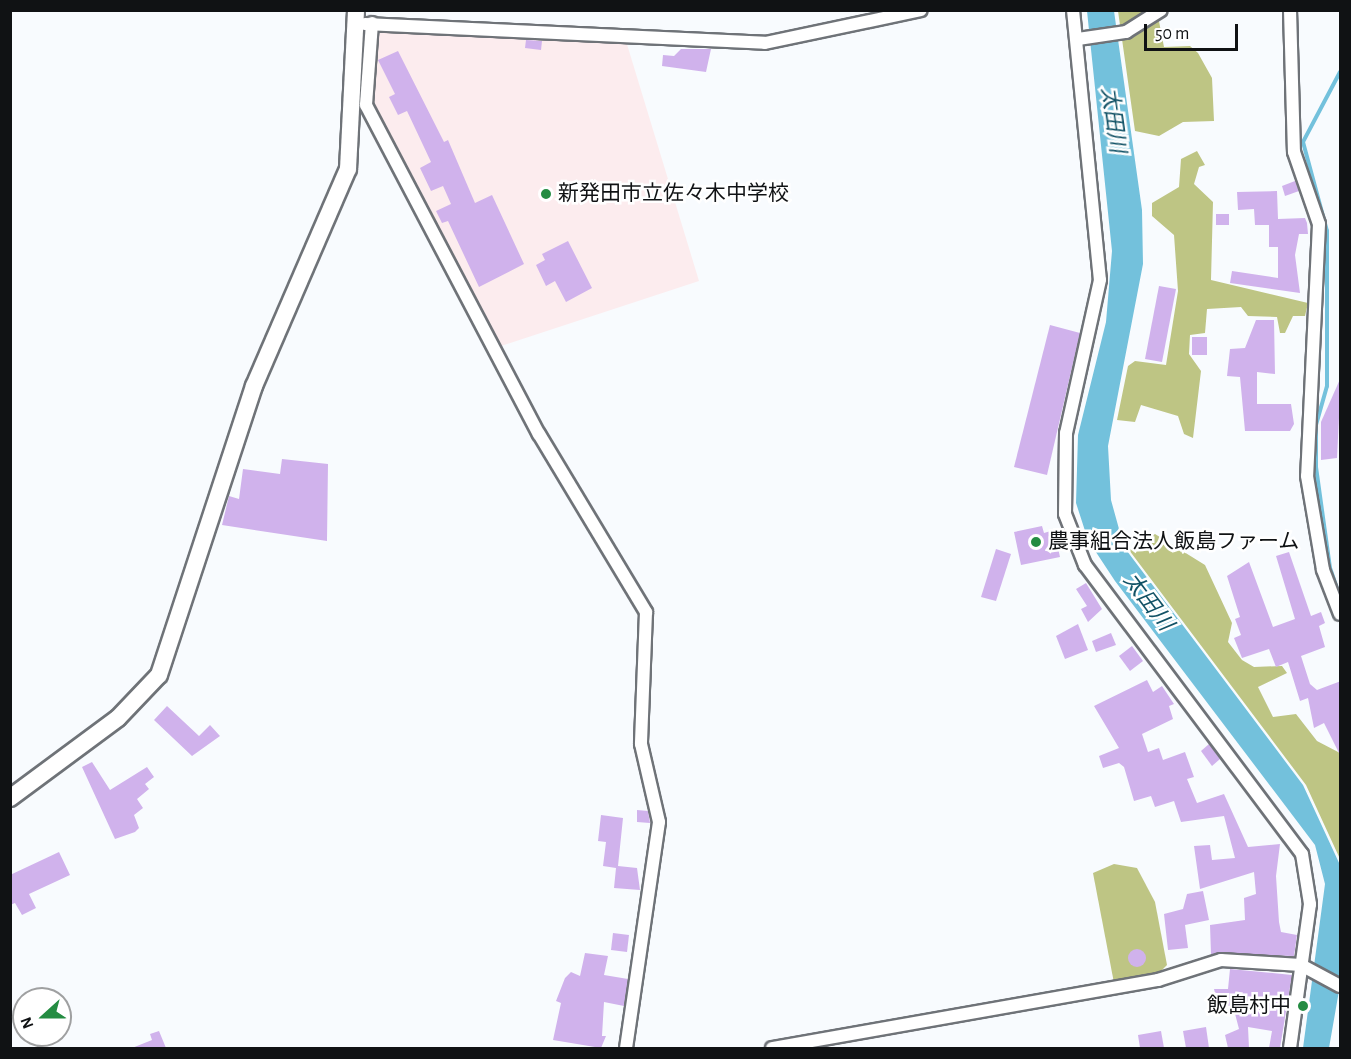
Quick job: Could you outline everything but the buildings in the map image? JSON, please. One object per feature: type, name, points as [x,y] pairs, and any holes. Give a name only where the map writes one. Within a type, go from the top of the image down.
[{"type":"street","points":[[361,20],[765,43],[921,10]]},
{"type":"street","points":[[1074,10],[1082,39],[1100,280],[1066,433],[1065,514],[1085,565],[1302,854],[1310,904],[1305,968],[1290,1048]]},
{"type":"street","points":[[1082,39],[1126,32],[1161,10]]},
{"type":"street","points":[[1290,10],[1294,152],[1319,224],[1306,476],[1323,570],[1341,614]]},
{"type":"street","points":[[10,798],[117,718],[159,675],[254,386],[348,169],[361,20]]},
{"type":"street","points":[[361,20],[366,105],[539,434],[646,612],[641,744],[660,822],[626,1048]]},
{"type":"street","points":[[772,1048],[1158,980],[1221,960],[1305,968],[1341,987]]},
{"type":"shaded area","name":"新発田市立佐々木中学校","points":[[378,28],[626,41],[699,281],[501,346],[372,106]]},
{"type":"green space","points":[[1118,11],[1157,11],[1164,47],[1190,46],[1198,53],[1212,78],[1214,121],[1183,122],[1159,136],[1135,131]]},
{"type":"green space","points":[[1197,151],[1205,165],[1199,167],[1194,184],[1213,202],[1211,280],[1308,303],[1305,316],[1293,316],[1285,333],[1280,333],[1277,317],[1248,316],[1241,307],[1207,309],[1205,333],[1190,335],[1189,354],[1201,371],[1193,438],[1184,434],[1178,416],[1141,405],[1135,422],[1117,420],[1128,366],[1135,361],[1166,365],[1178,291],[1174,235],[1152,216],[1152,203],[1179,187],[1181,159]]},
{"type":"green space","points":[[1155,534],[1205,565],[1232,623],[1228,642],[1242,660],[1254,667],[1282,666],[1287,673],[1258,687],[1273,717],[1296,714],[1317,741],[1340,753],[1340,859],[1306,785],[1129,550]]},
{"type":"green space","points":[[1114,864],[1137,868],[1155,902],[1167,965],[1158,974],[1114,983],[1093,873]]},
{"type":"water","name":"太田川","points":[[1087,11],[1114,11],[1142,210],[1143,264],[1108,446],[1111,500],[1124,547],[1303,785],[1340,865],[1340,985],[1329,1048],[1303,1048],[1325,884],[1315,845],[1115,581],[1088,540],[1076,503],[1078,435],[1106,322],[1112,251]]},
{"type":"waterway","points":[[1340,72],[1303,142],[1327,231],[1327,386],[1316,425],[1316,467],[1330,568],[1340,597]]},
{"type":"place","name":"新発田市立佐々木中学校","points":[[546,194]]},
{"type":"place","name":"農事組合法人飯島ファーム","points":[[1036,542]]},
{"type":"place","name":"飯島村中","points":[[1303,1006]]}]
